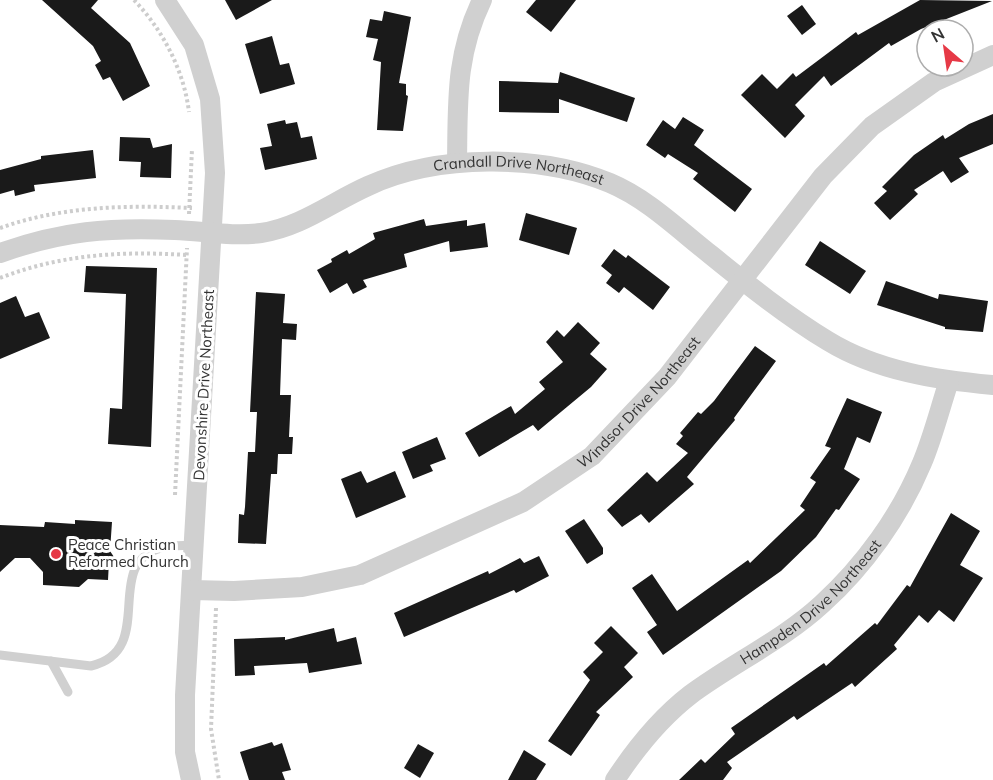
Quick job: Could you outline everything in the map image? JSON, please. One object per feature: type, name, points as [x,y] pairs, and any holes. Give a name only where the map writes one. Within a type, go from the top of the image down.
[{"type":"street","name":"Devonshire Drive Northeast","points":[[165,0],[194,45],[210,99],[215,172],[185,752],[191,780]]},
{"type":"street","points":[[457,163],[458,76],[470,25],[482,0]]},
{"type":"street","name":"Windsor Drive Northeast","points":[[192,590],[234,591],[302,587],[360,575],[523,502],[592,456],[667,377],[823,176],[872,126],[934,82],[993,55]]},
{"type":"street","name":"Crandall Drive Northeast","points":[[0,253],[73,231],[115,229],[256,233],[284,229],[368,186],[400,173],[457,163],[548,165],[610,183],[637,197],[743,280],[828,341],[865,359],[905,372],[949,381],[993,385]]},
{"type":"street","name":"Hampden Drive Northeast","points":[[615,780],[634,751],[659,722],[690,695],[806,618],[862,563],[897,514],[922,463],[949,381]]},
{"type":"lane","points":[[0,655],[91,666],[102,663],[116,652],[125,638],[132,574],[137,564],[148,554],[162,548],[195,545]]},
{"type":"lane","points":[[51,661],[68,692]]},
{"type":"path","points":[[134,0],[171,53],[184,89],[190,119]]},
{"type":"path","points":[[189,218],[192,141]]},
{"type":"path","points":[[0,278],[37,265],[92,255],[138,252],[197,256]]},
{"type":"path","points":[[217,603],[211,729],[219,780]]},
{"type":"building","points":[[42,0],[98,0],[91,8],[130,43],[150,86],[123,101],[110,77],[103,80],[95,65],[101,61],[93,46]]},
{"type":"building","points":[[225,0],[272,0],[236,20]]},
{"type":"building","points":[[536,0],[576,0],[551,32],[526,12]]},
{"type":"building","points":[[920,0],[992,1],[949,18],[915,18],[915,32],[891,46],[889,43],[831,86],[824,76],[795,105],[805,116],[785,138],[741,95],[762,74],[777,89],[793,73],[796,77],[856,32],[858,35]]},
{"type":"building","points":[[802,5],[816,24],[802,35],[787,16]]},
{"type":"building","points":[[384,11],[411,17],[399,83],[406,84],[406,95],[408,96],[403,131],[377,130],[381,62],[373,60],[378,39],[366,37],[370,19],[382,21]]},
{"type":"building","points":[[272,36],[280,65],[289,63],[295,84],[260,94],[245,44]]},
{"type":"building","points":[[560,72],[635,98],[627,122],[559,99],[559,113],[499,112],[499,81],[558,83]]},
{"type":"building","points":[[993,114],[993,144],[959,158],[969,172],[951,183],[943,171],[914,190],[918,194],[890,220],[874,203],[887,191],[882,187],[914,155],[943,135],[945,139],[969,124]]},
{"type":"building","points":[[683,117],[704,130],[694,145],[752,189],[735,212],[693,179],[698,173],[668,154],[665,158],[646,145],[663,120],[675,129]]},
{"type":"building","points":[[285,120],[286,124],[297,122],[301,138],[312,136],[317,159],[265,170],[260,148],[272,146],[267,124]]},
{"type":"building","points":[[120,137],[150,138],[153,148],[172,144],[171,178],[140,177],[141,162],[119,161]]},
{"type":"building","points":[[93,150],[96,178],[34,185],[35,191],[15,196],[14,190],[0,194],[0,170],[41,159],[41,156]]},
{"type":"building","points":[[526,213],[577,228],[569,255],[519,240]]},
{"type":"building","points":[[424,219],[426,226],[467,220],[467,226],[485,223],[488,247],[450,252],[449,241],[404,254],[407,267],[363,280],[367,287],[353,294],[347,283],[330,293],[317,270],[347,250],[349,254],[375,239],[373,233]]},
{"type":"building","points":[[820,241],[866,271],[850,294],[805,265]]},
{"type":"building","points":[[614,249],[626,258],[628,255],[670,287],[653,310],[624,287],[619,293],[606,283],[612,275],[601,266]]},
{"type":"building","points":[[86,266],[157,268],[151,447],[108,444],[110,408],[122,409],[126,294],[84,292]]},
{"type":"building","points":[[886,281],[938,299],[939,294],[988,301],[983,332],[945,329],[945,327],[877,305]]},
{"type":"building","points":[[256,292],[285,294],[283,323],[297,324],[296,340],[282,339],[280,395],[291,395],[289,437],[293,437],[292,454],[278,454],[277,474],[271,474],[266,544],[238,543],[239,514],[244,515],[245,507],[248,452],[255,452],[257,412],[250,412]]},
{"type":"building","points":[[16,296],[25,317],[39,312],[50,338],[0,359],[0,303]]},
{"type":"building","points":[[578,322],[600,343],[590,354],[607,369],[591,387],[538,431],[533,425],[479,457],[465,433],[511,406],[515,414],[545,389],[539,382],[563,362],[546,342],[557,330],[564,337]]},
{"type":"building","points":[[755,346],[776,361],[734,418],[735,420],[687,477],[694,484],[649,523],[641,514],[622,527],[607,510],[647,472],[657,482],[688,453],[676,444],[683,436],[680,433],[698,412],[701,414],[714,401]]},
{"type":"building","points":[[847,398],[882,412],[870,443],[857,437],[844,469],[860,479],[839,510],[836,509],[816,537],[781,571],[663,655],[647,632],[657,625],[632,588],[652,574],[677,611],[748,560],[750,563],[805,510],[800,506],[816,482],[810,478],[831,448],[825,446]]},
{"type":"building","points":[[437,437],[446,459],[430,465],[433,471],[413,479],[402,452]]},
{"type":"building","points":[[361,471],[367,483],[395,471],[406,497],[356,518],[341,479]]},
{"type":"building","points":[[951,513],[980,531],[960,565],[983,578],[954,622],[939,610],[928,623],[919,615],[894,645],[897,649],[855,687],[852,683],[797,720],[794,716],[727,762],[732,768],[723,780],[679,780],[701,759],[705,763],[735,734],[731,728],[824,663],[826,666],[875,623],[877,625],[907,585],[910,587]]},
{"type":"building","points":[[584,519],[603,548],[603,554],[587,564],[565,531]]},
{"type":"building","name":"Peace Christian Reformed Church","points":[[75,520],[112,522],[110,551],[114,557],[109,561],[108,580],[88,579],[79,587],[43,585],[43,572],[30,558],[15,558],[0,572],[0,525],[44,527],[45,522],[75,524]]},
{"type":"building","points":[[539,556],[549,576],[516,593],[514,590],[404,637],[394,613],[488,571],[489,574],[520,558],[524,563]]},
{"type":"building","points":[[611,626],[638,653],[624,667],[633,677],[596,712],[600,715],[571,756],[548,741],[590,680],[583,672],[603,652],[594,643]]},
{"type":"building","points":[[334,628],[337,642],[356,637],[362,664],[309,673],[307,663],[254,666],[255,675],[235,676],[234,639],[285,637],[285,640]]},
{"type":"building","points":[[272,742],[274,746],[282,743],[291,770],[282,772],[285,780],[249,780],[240,752]]},
{"type":"building","points":[[418,744],[434,753],[420,778],[404,768]]},
{"type":"building","points":[[524,750],[546,764],[536,780],[508,780]]},
{"type":"place","name":"Peace Christian Reformed Church","points":[[56,554]]}]
